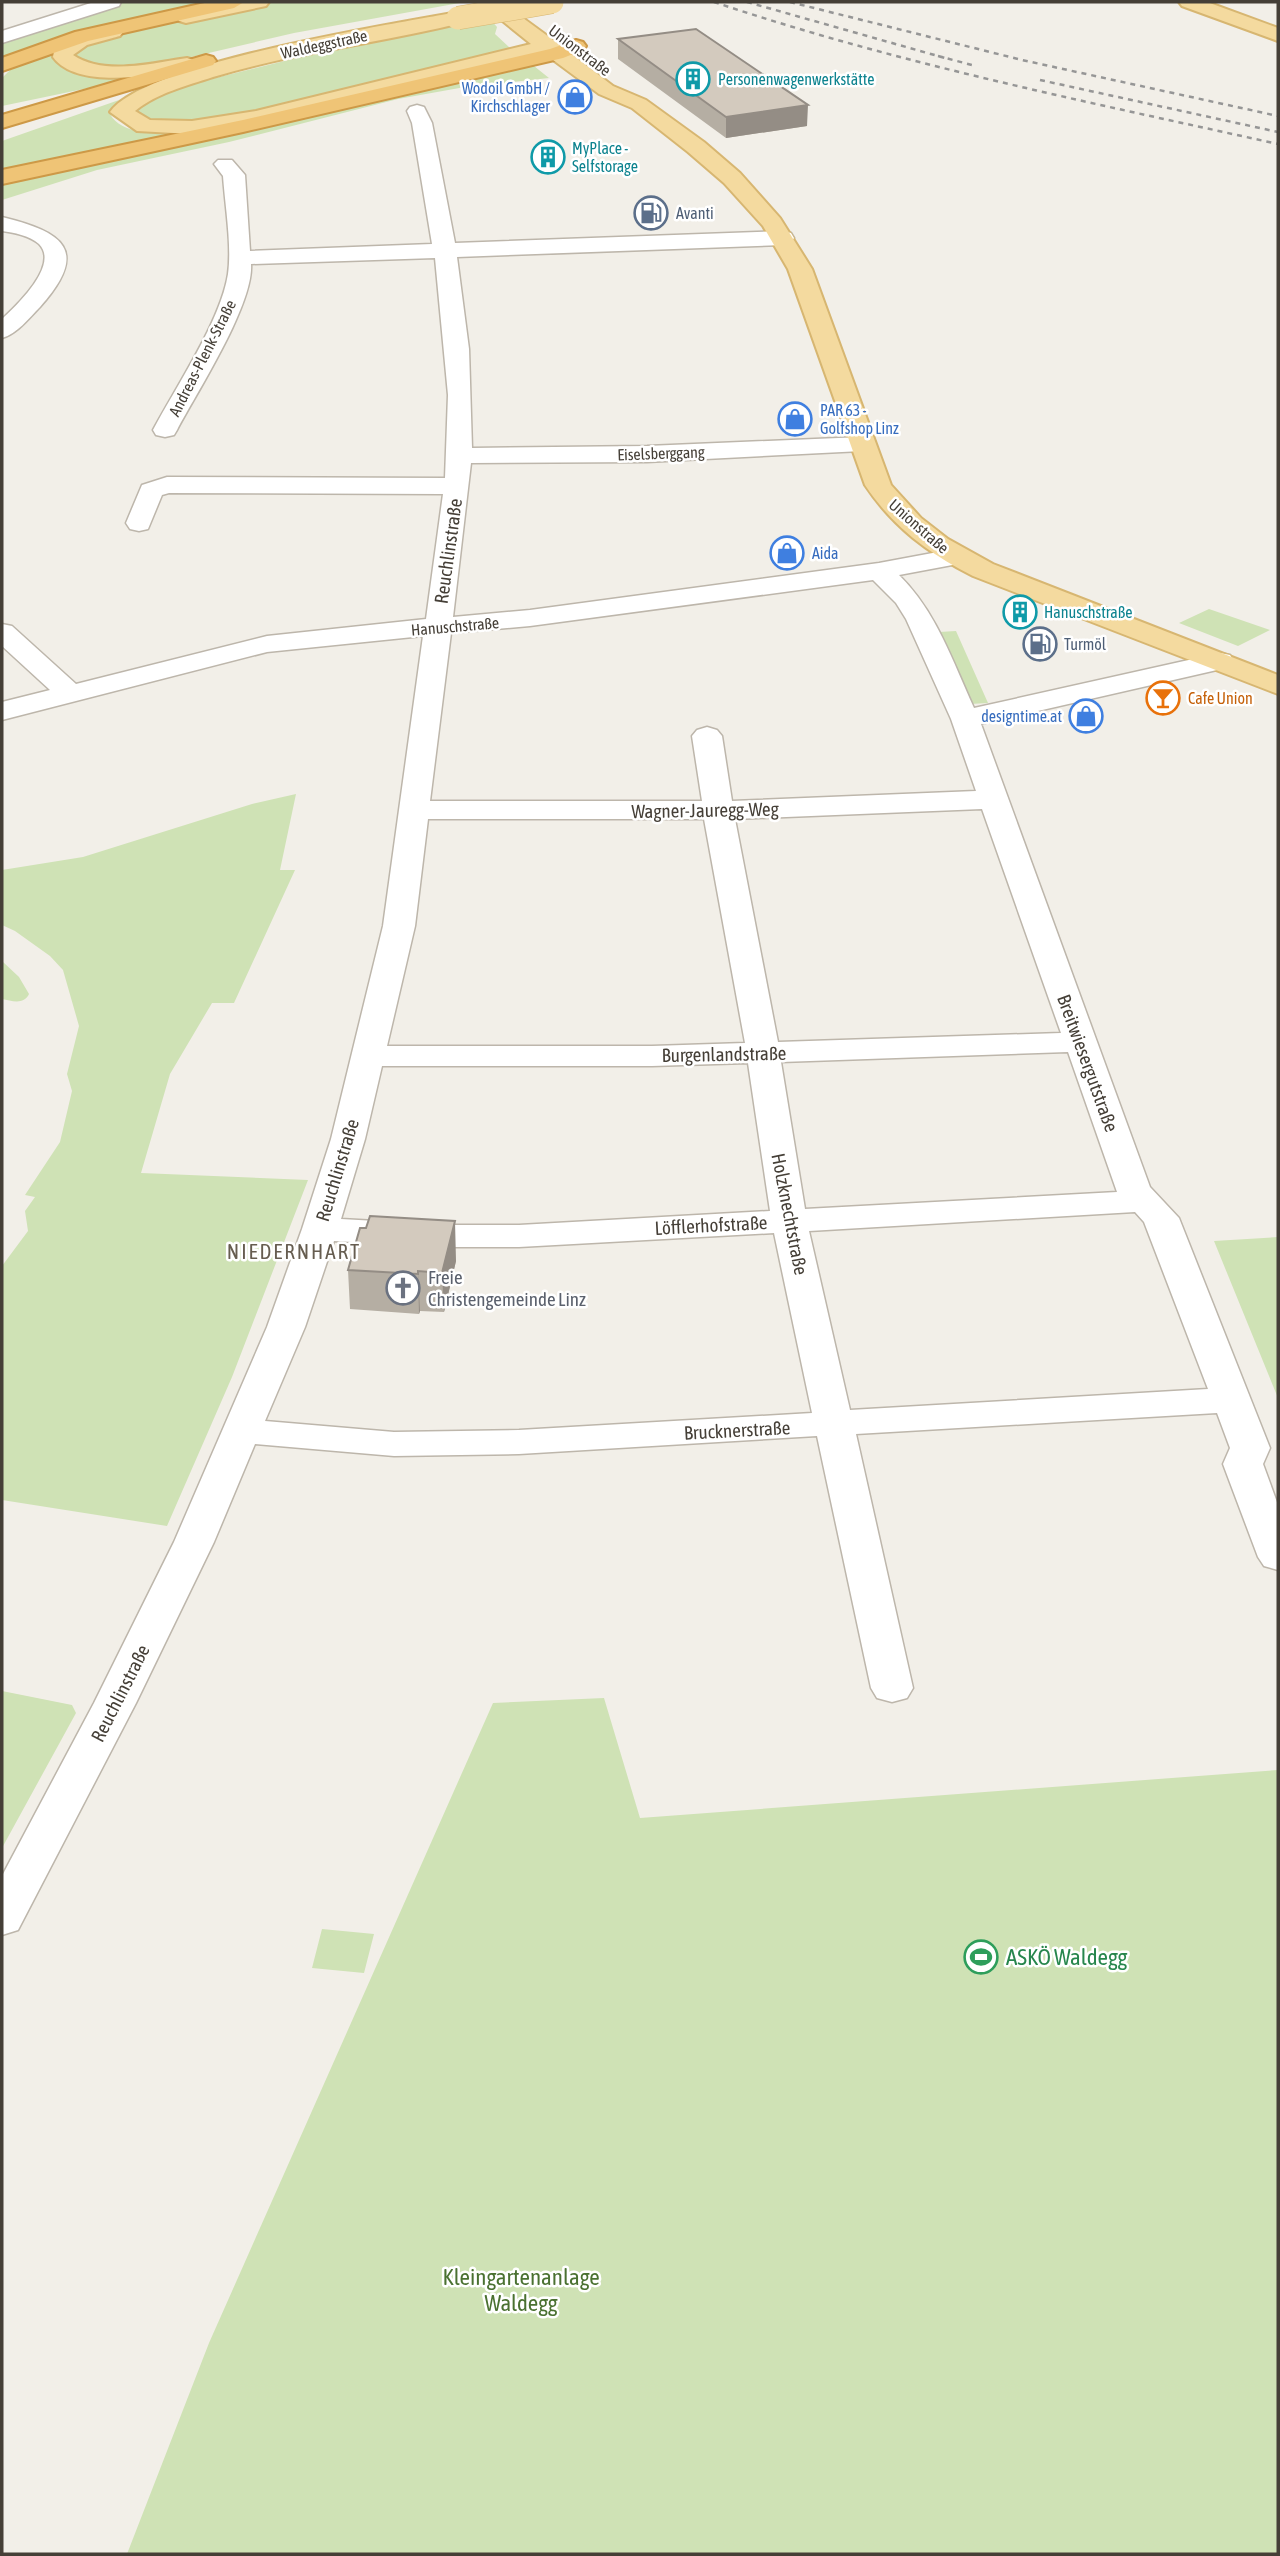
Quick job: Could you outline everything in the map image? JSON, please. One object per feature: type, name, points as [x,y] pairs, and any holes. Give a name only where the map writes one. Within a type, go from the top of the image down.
[{"type":"highway","points":[[2,65],[82,36],[234,2]]},
{"type":"highway","points":[[2,177],[243,126],[576,46]]},
{"type":"highway","points":[[2,122],[199,69]]},
{"type":"highway","points":[[2,134],[199,69]]},
{"type":"main road","points":[[199,69],[110,71],[74,65],[65,60],[62,54],[71,45],[97,36],[259,2]]},
{"type":"main road","name":"Unionstraße","points":[[489,2],[606,90],[639,104],[721,167],[758,206],[783,238],[800,269],[871,472],[892,506],[931,541],[954,557],[1278,685]]},
{"type":"main road","points":[[452,15],[502,2]]},
{"type":"main road","name":"Unionstraße","points":[[515,2],[628,87],[639,104]]},
{"type":"main road","points":[[452,15],[552,2]]},
{"type":"main road","points":[[1189,2],[1278,36]]},
{"type":"main road","points":[[1214,2],[1278,24]]},
{"type":"main road","name":"Waldeggstraße","points":[[199,69],[452,15]]},
{"type":"main road","points":[[199,69],[132,100],[122,108],[122,116],[138,126],[156,129],[206,128],[551,50]]},
{"type":"street","points":[[2,37],[111,2]]},
{"type":"street","name":"Reuchlinstraße","points":[[2,1918],[152,1629],[243,1432],[286,1327],[348,1139],[399,926],[460,456],[458,346],[445,251],[422,123],[417,111]]},
{"type":"street","name":"Andreas-Plenk-Straße","points":[[165,430],[233,298],[240,270],[234,175],[225,164]]},
{"type":"street","points":[[2,224],[31,229],[44,235],[54,247],[55,254],[51,272],[39,293],[2,331]]},
{"type":"street","points":[[240,258],[783,238]]},
{"type":"street","name":"Eiselsberggang","points":[[460,456],[647,454],[862,444]]},
{"type":"street","name":"Reuchlinstraße","points":[[139,523],[151,490],[167,485],[457,486]]},
{"type":"street","name":"Hanuschstraße","points":[[2,711],[267,644],[438,628],[879,571],[954,557]]},
{"type":"street","name":"Breitwiesergutstraße","points":[[879,571],[907,598],[920,619],[965,719],[1134,1191],[1161,1218],[1230,1400],[1264,1448],[1243,1464],[1278,1557]]},
{"type":"street","points":[[2,632],[70,693]]},
{"type":"street","points":[[965,719],[1220,661]]},
{"type":"street","name":"Holzknechtstraße","points":[[707,736],[718,811],[763,1053],[789,1220],[892,1688]]},
{"type":"street","name":"Wagner-Jauregg-Weg","points":[[414,810],[718,811],[994,799]]},
{"type":"street","name":"Burgenlandstraße","points":[[368,1056],[620,1056],[1081,1042]]},
{"type":"street","name":"Löfflerhofstraße","points":[[320,1229],[499,1236],[1144,1201]]},
{"type":"street","name":"Brucknerstraße","points":[[243,1432],[340,1441],[434,1444],[544,1441],[1230,1400]]},
{"type":"green space","points":[[123,2],[216,2],[41,45],[2,59],[2,41]]},
{"type":"green space","points":[[272,2],[465,2],[294,33],[170,62],[119,68],[94,66],[73,56],[72,52],[101,37]]},
{"type":"green space","points":[[490,19],[497,27],[495,34],[511,49],[313,101],[178,127],[136,117],[133,108],[171,90],[215,78],[398,33]]},
{"type":"green space","points":[[51,54],[56,61],[77,69],[142,73],[98,86],[2,106],[2,78],[13,67]]},
{"type":"green space","points":[[523,66],[534,66],[549,78],[465,87],[398,99],[229,142],[97,170],[2,200],[2,184],[264,128]]},
{"type":"green space","points":[[119,100],[112,107],[110,114],[122,126],[140,132],[177,134],[2,170],[2,141]]},
{"type":"green space","points":[[1209,609],[1270,630],[1238,646],[1179,623]]},
{"type":"green space","points":[[956,631],[988,703],[970,704],[939,632]]},
{"type":"green space","points":[[296,794],[280,870],[295,870],[234,1003],[212,1003],[170,1074],[141,1173],[308,1180],[232,1377],[167,1526],[2,1500],[2,1266],[28,1231],[25,1211],[35,1197],[25,1195],[60,1142],[72,1091],[67,1074],[79,1026],[63,970],[50,956],[2,925],[2,870],[83,857],[252,804]]},
{"type":"green space","points":[[2,961],[19,977],[29,994],[24,1000],[2,999]]},
{"type":"green space","points":[[1278,1237],[1278,1398],[1214,1241]]},
{"type":"green space","points":[[2,1691],[72,1705],[76,1713],[2,1848]]},
{"type":"green space","name":"Kleingartenanlage Waldegg","points":[[604,1698],[640,1818],[1278,1770],[1278,2554],[127,2554],[209,2343],[493,1703]]},
{"type":"green space","points":[[322,1929],[374,1934],[364,1973],[312,1968]]},
{"type":"building","points":[[696,29],[808,105],[726,117],[618,39]]},
{"type":"building","points":[[370,1216],[455,1221],[442,1273],[348,1270],[360,1228],[366,1228]]},
{"type":"railway","points":[[714,2],[924,63],[1278,144]]},
{"type":"railway","points":[[747,2],[945,58]]},
{"type":"railway","points":[[790,2],[1022,60],[1278,116]]},
{"type":"railway","points":[[938,56],[972,65]]},
{"type":"railway","points":[[1040,80],[1278,132]]},
{"type":"place","name":"Personenwagenwerkstätte","points":[[693,79]]},
{"type":"place","name":"Wodoil GmbH / Kirchschlager","points":[[575,97]]},
{"type":"place","name":"MyPlace - Selfstorage","points":[[548,157]]},
{"type":"place","name":"Avanti","points":[[651,213]]},
{"type":"place","name":"PAR 63 - Golfshop Linz","points":[[795,419]]},
{"type":"place","name":"Aida","points":[[787,553]]},
{"type":"place","name":"Hanuschstraße","points":[[1020,612]]},
{"type":"place","name":"Turmöl","points":[[1040,644]]},
{"type":"place","name":"Cafe Union","points":[[1163,698]]},
{"type":"place","name":"designtime.at","points":[[1086,716]]},
{"type":"place","name":"Freie Christengemeinde Linz","points":[[403,1288]]},
{"type":"place","name":"ASKÖ Waldegg","points":[[981,1957]]},
{"type":"district","name":"NIEDERNHART","points":[[294,1252]]}]
